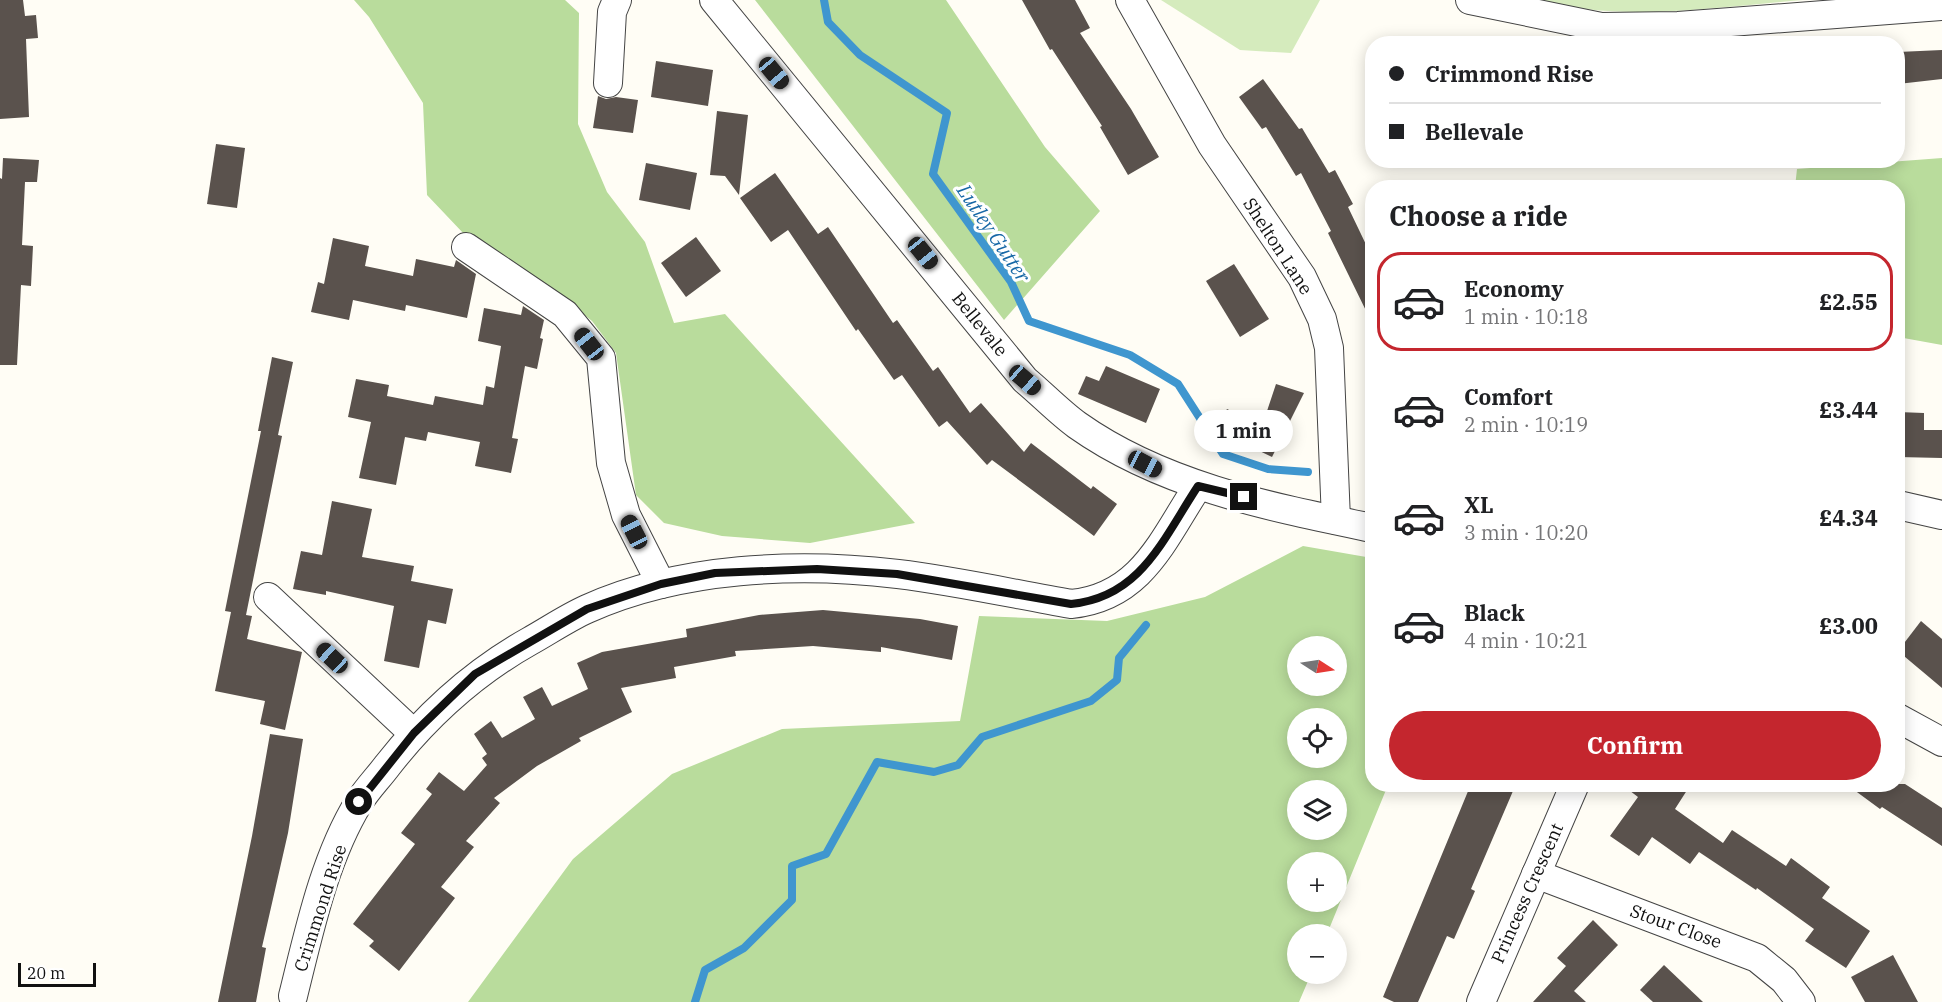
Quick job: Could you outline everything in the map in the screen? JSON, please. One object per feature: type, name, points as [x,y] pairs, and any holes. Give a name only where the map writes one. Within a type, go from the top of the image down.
[{"type":"street","points":[[608,83],[612,12],[617,0]]},
{"type":"street","name":"Bellevale","points":[[714,0],[1025,380],[1076,424],[1160,471],[1198,486],[1365,526]]},
{"type":"street","name":"Shelton Lane","points":[[1130,0],[1212,145],[1302,277],[1322,319],[1329,348],[1336,520]]},
{"type":"street","points":[[1470,0],[1601,27],[1678,26],[1899,5],[1942,6]]},
{"type":"street","points":[[465,247],[565,314],[601,358],[611,463],[626,515],[661,584]]},
{"type":"street","name":"Crimmond Rise","points":[[293,996],[311,924],[338,848],[359,802],[414,733],[475,674],[512,651],[587,609],[661,584],[715,573],[817,569],[897,574],[1071,604],[1093,602],[1118,591],[1145,567],[1198,486]]},
{"type":"street","points":[[1905,506],[1942,515]]},
{"type":"street","points":[[267,597],[414,733]]},
{"type":"street","points":[[1905,722],[1942,742]]},
{"type":"street","name":"Princess Crescent","points":[[1480,1002],[1572,792]]},
{"type":"street","name":"Stour Close","points":[[1536,874],[1757,958],[1784,980],[1801,1002]]},
{"type":"green space","points":[[354,0],[565,0],[579,13],[578,124],[607,192],[645,242],[674,323],[725,314],[915,523],[810,543],[722,536],[664,523],[636,495],[616,353],[592,321],[566,300],[464,234],[427,195],[423,103],[369,17]]},
{"type":"green space","points":[[755,0],[946,0],[1045,147],[1100,211],[1004,320]]},
{"type":"green space","points":[[1161,0],[1320,0],[1291,53],[1240,50]]},
{"type":"green space","points":[[1536,0],[1803,0],[1635,12],[1569,7]]},
{"type":"green space","points":[[1942,158],[1942,345],[1905,338],[1905,180],[1796,180],[1797,169],[1905,168],[1905,161]]},
{"type":"green space","points":[[1303,546],[1365,557],[1365,792],[1385,792],[1347,885],[1347,852],[1287,852],[1287,912],[1336,912],[1331,924],[1287,924],[1287,984],[1307,984],[1299,1002],[468,1002],[573,859],[672,774],[782,729],[960,721],[979,616],[1107,621],[1205,597]]},
{"type":"building","points":[[0,0],[23,0],[25,16],[36,15],[38,38],[26,39],[29,117],[0,119]]},
{"type":"building","points":[[1022,0],[1075,0],[1090,28],[1080,33],[1131,109],[1159,157],[1128,175],[1100,127],[1102,126],[1052,49],[1050,50]]},
{"type":"building","points":[[1942,50],[1942,79],[1905,83],[1905,52]]},
{"type":"building","points":[[656,61],[713,70],[708,106],[651,97]]},
{"type":"building","points":[[1263,79],[1299,129],[1302,128],[1329,173],[1335,170],[1353,204],[1348,207],[1365,242],[1365,309],[1328,233],[1331,231],[1301,173],[1296,176],[1266,127],[1262,129],[1239,97]]},
{"type":"building","points":[[598,96],[606,99],[616,97],[638,100],[633,133],[593,128]]},
{"type":"building","points":[[717,111],[748,115],[739,195],[725,176],[710,175]]},
{"type":"building","points":[[216,144],[245,148],[237,208],[207,204]]},
{"type":"building","points":[[3,158],[39,160],[37,182],[25,182],[22,245],[33,246],[31,286],[21,285],[17,365],[0,365],[0,178],[2,179]]},
{"type":"building","points":[[646,163],[697,173],[690,210],[639,200]]},
{"type":"building","points":[[775,173],[818,234],[828,227],[893,323],[897,320],[933,371],[938,367],[970,413],[981,403],[1024,452],[1031,443],[1091,489],[1093,486],[1117,504],[1094,536],[992,460],[987,465],[947,421],[939,427],[902,375],[894,380],[858,329],[856,331],[788,230],[771,242],[740,198]]},
{"type":"building","points":[[696,237],[721,271],[686,297],[661,263]]},
{"type":"building","points":[[333,238],[369,246],[365,266],[413,276],[416,259],[454,267],[456,260],[476,274],[467,318],[406,305],[405,311],[353,300],[349,320],[311,312],[318,282],[324,284]]},
{"type":"building","points":[[1234,264],[1269,319],[1240,337],[1206,281]]},
{"type":"building","points":[[523,306],[544,320],[540,338],[543,339],[537,369],[525,366],[512,438],[518,439],[511,473],[475,466],[480,442],[428,432],[426,441],[405,437],[396,485],[359,478],[371,422],[348,417],[356,379],[389,385],[387,396],[433,405],[435,396],[483,405],[486,386],[494,388],[501,346],[478,341],[484,308],[521,315]]},
{"type":"building","points":[[272,357],[293,362],[278,435],[282,436],[246,615],[252,616],[247,639],[302,652],[285,730],[260,724],[265,701],[215,691],[231,612],[225,611],[261,431],[258,431]]},
{"type":"building","points":[[1106,366],[1160,389],[1146,423],[1078,394],[1086,376],[1099,381]]},
{"type":"building","points":[[1276,384],[1304,393],[1272,457],[1216,430],[1227,409],[1262,426]]},
{"type":"building","points":[[1905,412],[1924,413],[1924,430],[1942,430],[1942,458],[1905,457]]},
{"type":"building","points":[[332,501],[372,509],[362,557],[414,566],[411,581],[453,589],[446,624],[428,620],[419,668],[384,661],[394,606],[326,591],[326,595],[293,589],[301,551],[322,555]]},
{"type":"building","points":[[823,610],[920,619],[958,626],[952,660],[881,647],[881,652],[813,646],[735,651],[736,656],[674,667],[676,678],[621,688],[632,712],[579,738],[581,741],[537,766],[494,798],[500,803],[466,841],[474,847],[441,887],[455,898],[399,971],[369,946],[374,941],[353,924],[415,844],[401,833],[432,794],[426,789],[439,772],[464,791],[487,765],[482,758],[487,754],[474,734],[491,721],[502,738],[535,719],[523,697],[542,687],[552,706],[588,689],[577,663],[602,652],[687,637],[686,629],[759,615]]},
{"type":"building","points":[[1921,621],[1942,639],[1942,688],[1905,657],[1905,642]]},
{"type":"building","points":[[270,734],[303,739],[288,833],[262,947],[266,948],[256,1002],[218,1002],[252,836]]},
{"type":"building","points":[[1905,784],[1942,808],[1942,846],[1882,807],[1880,809],[1857,792],[1905,792]]},
{"type":"building","points":[[1468,792],[1513,792],[1471,889],[1475,891],[1454,939],[1447,936],[1418,1002],[1394,1002],[1383,997]]},
{"type":"building","points":[[1631,792],[1686,792],[1675,809],[1723,843],[1732,830],[1786,866],[1791,858],[1830,887],[1822,898],[1870,931],[1846,968],[1805,941],[1814,929],[1757,888],[1756,890],[1699,852],[1690,864],[1652,837],[1639,856],[1610,836],[1638,797]]},
{"type":"building","points":[[1593,920],[1618,945],[1574,991],[1586,1002],[1533,1002],[1566,966],[1557,958]]},
{"type":"building","points":[[1893,955],[1918,1002],[1865,1002],[1851,977]]},
{"type":"building","points":[[1664,965],[1703,1002],[1653,1002],[1640,990]]},
{"type":"waterway","name":"Lutley Gutter","points":[[824,0],[828,22],[860,55],[947,113],[933,174],[1011,282],[1029,321],[1130,355],[1178,384],[1223,454],[1268,469],[1308,472]]},
{"type":"waterway","points":[[695,1002],[705,970],[744,948],[792,900],[792,866],[826,854],[877,762],[934,772],[958,765],[982,737],[1091,701],[1117,680],[1119,658],[1146,625]]},
{"type":"route","points":[[359,802],[414,733],[475,674],[587,609],[661,584],[715,573],[817,569],[897,574],[1071,604],[1093,602],[1118,591],[1145,567],[1198,486],[1244,497]]}]
